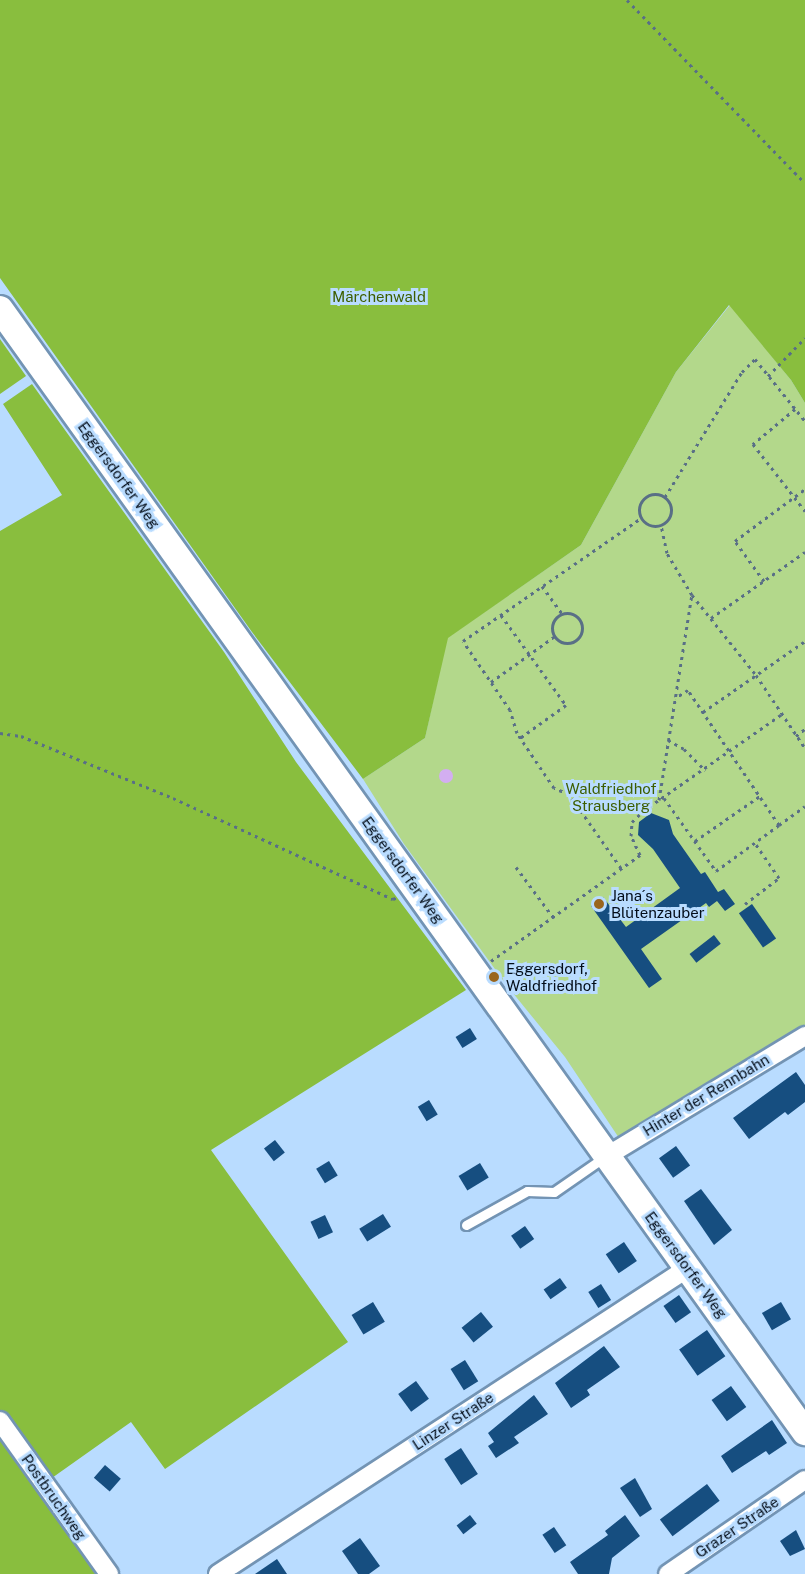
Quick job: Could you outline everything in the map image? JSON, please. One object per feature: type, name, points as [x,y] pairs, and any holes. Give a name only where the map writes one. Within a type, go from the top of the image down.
[{"type":"main road","name":"Eggersdorfer Weg","points":[[0,309],[805,1432]]},
{"type":"street","name":"Hinter der Rennbahn","points":[[607,1156],[805,1035]]},
{"type":"street","name":"Linzer Straße","points":[[218,1574],[688,1268]]},
{"type":"street","name":"Postbruchweg","points":[[0,1421],[109,1574]]},
{"type":"street","name":"Grazer Straße","points":[[668,1574],[805,1480]]},
{"type":"lane","points":[[466,1225],[527,1191],[554,1192],[607,1156]]},
{"type":"path","points":[[627,0],[805,183]]},
{"type":"path","points":[[768,376],[805,338]]},
{"type":"path","points":[[665,497],[742,372],[755,359],[805,421]]},
{"type":"path","points":[[795,409],[753,444],[805,511]]},
{"type":"path","points":[[764,581],[735,541],[805,489]]},
{"type":"path","points":[[641,518],[640,505],[645,497],[655,494],[665,497]]},
{"type":"path","points":[[641,518],[651,525],[661,524],[670,512],[665,497]]},
{"type":"path","points":[[621,868],[569,794],[554,788],[520,738],[510,710],[463,641],[641,518]]},
{"type":"path","points":[[661,524],[667,553],[692,595],[756,675],[805,748]]},
{"type":"path","points":[[711,618],[805,552]]},
{"type":"path","points":[[542,586],[562,614],[576,616],[582,624],[581,634],[569,642],[555,636]]},
{"type":"path","points":[[659,800],[692,595]]},
{"type":"path","points":[[555,636],[553,625],[562,614]]},
{"type":"path","points":[[501,615],[566,705],[520,738]]},
{"type":"path","points":[[491,682],[555,636]]},
{"type":"path","points":[[703,712],[805,641]]},
{"type":"path","points":[[675,698],[688,690],[779,825]]},
{"type":"path","points":[[488,964],[640,855],[631,836],[632,822],[659,800],[782,714]]},
{"type":"path","points":[[796,736],[805,729]]},
{"type":"path","points":[[0,733],[21,736],[173,798],[393,899],[416,889]]},
{"type":"path","points":[[668,740],[684,749],[705,770]]},
{"type":"path","points":[[695,841],[760,795]]},
{"type":"path","points":[[664,798],[717,871],[805,806]]},
{"type":"path","points":[[745,904],[779,878],[755,843]]},
{"type":"path","points":[[516,867],[554,917]]},
{"type":"green space","name":"Märchenwald","points":[[0,0],[805,0],[805,403],[791,380],[729,305],[676,372],[581,545],[448,638],[425,738],[363,779],[252,632],[0,278]]},
{"type":"green space","name":"Waldfriedhof Strausberg","points":[[730,305],[791,380],[805,403],[805,1026],[619,1138],[565,1057],[508,987],[404,844],[363,779],[425,738],[447,638],[581,545],[676,372]]},
{"type":"green space","points":[[0,339],[26,376],[0,394]]},
{"type":"green space","points":[[32,384],[224,652],[296,762],[466,990],[211,1150],[348,1342],[165,1469],[131,1422],[42,1485],[106,1574],[0,1574],[0,531],[62,495],[3,404]]},
{"type":"shaded area","points":[[443,769],[449,769],[453,776],[449,783],[443,783],[439,779],[439,773]]},
{"type":"building","points":[[651,813],[669,820],[673,834],[701,874],[705,872],[718,892],[724,889],[735,904],[725,911],[717,901],[709,907],[706,903],[641,949],[662,979],[649,988],[591,906],[603,897],[626,927],[680,888],[653,849],[638,835],[639,822]]},
{"type":"building","points":[[752,904],[776,938],[763,948],[739,913]]},
{"type":"building","points":[[714,935],[721,944],[696,963],[690,954]]},
{"type":"building","points":[[470,1028],[477,1039],[462,1048],[456,1037]]},
{"type":"building","points":[[796,1072],[805,1085],[805,1102],[788,1115],[785,1112],[749,1139],[733,1118]]},
{"type":"building","points":[[429,1100],[438,1115],[427,1121],[418,1107]]},
{"type":"building","points":[[275,1140],[285,1153],[274,1161],[264,1149]]},
{"type":"building","points":[[676,1146],[690,1165],[673,1178],[659,1158]]},
{"type":"building","points":[[329,1161],[338,1176],[325,1183],[316,1169]]},
{"type":"building","points":[[480,1163],[489,1178],[467,1190],[459,1176]]},
{"type":"building","points":[[701,1189],[732,1230],[714,1245],[684,1201]]},
{"type":"building","points":[[383,1214],[391,1227],[367,1242],[359,1229]]},
{"type":"building","points":[[325,1215],[333,1232],[319,1239],[310,1222]]},
{"type":"building","points":[[525,1226],[534,1239],[520,1249],[511,1236]]},
{"type":"building","points":[[624,1242],[637,1261],[619,1273],[606,1254]]},
{"type":"building","points":[[560,1278],[567,1288],[550,1299],[544,1289]]},
{"type":"building","points":[[601,1284],[611,1300],[598,1308],[588,1292]]},
{"type":"building","points":[[679,1295],[691,1312],[675,1323],[663,1306]]},
{"type":"building","points":[[373,1302],[385,1322],[363,1335],[352,1315]]},
{"type":"building","points":[[781,1302],[791,1319],[772,1330],[762,1313]]},
{"type":"building","points":[[481,1312],[493,1327],[474,1342],[462,1328]]},
{"type":"building","points":[[707,1330],[725,1356],[698,1376],[679,1350]]},
{"type":"building","points":[[604,1346],[620,1367],[587,1390],[590,1395],[571,1408],[555,1383]]},
{"type":"building","points":[[465,1360],[478,1381],[464,1390],[451,1369]]},
{"type":"building","points":[[416,1381],[429,1399],[411,1412],[398,1394]]},
{"type":"building","points":[[731,1386],[746,1407],[727,1421],[712,1400]]},
{"type":"building","points":[[534,1395],[548,1414],[514,1437],[519,1443],[496,1458],[488,1446],[494,1442],[488,1433]]},
{"type":"building","points":[[772,1420],[787,1443],[769,1455],[766,1451],[732,1473],[721,1456]]},
{"type":"building","points":[[461,1448],[478,1474],[461,1485],[444,1459]]},
{"type":"building","points":[[105,1465],[121,1479],[110,1492],[94,1478]]},
{"type":"building","points":[[635,1478],[652,1509],[640,1517],[620,1488]]},
{"type":"building","points":[[707,1484],[720,1501],[673,1536],[660,1520]]},
{"type":"building","points":[[470,1515],[477,1524],[463,1534],[457,1525]]},
{"type":"building","points":[[625,1515],[640,1536],[612,1558],[609,1574],[578,1574],[570,1562],[608,1535],[605,1531]]},
{"type":"building","points":[[554,1527],[566,1545],[555,1553],[542,1535]]},
{"type":"building","points":[[796,1530],[805,1549],[790,1556],[780,1541]]},
{"type":"building","points":[[360,1538],[380,1566],[369,1574],[358,1574],[342,1551]]},
{"type":"building","points":[[277,1559],[287,1574],[255,1574]]},
{"type":"place","name":"Jana´s Blütenzauber","points":[[599,904]]},
{"type":"place","name":"Eggersdorf, Waldfriedhof","points":[[494,977]]}]
